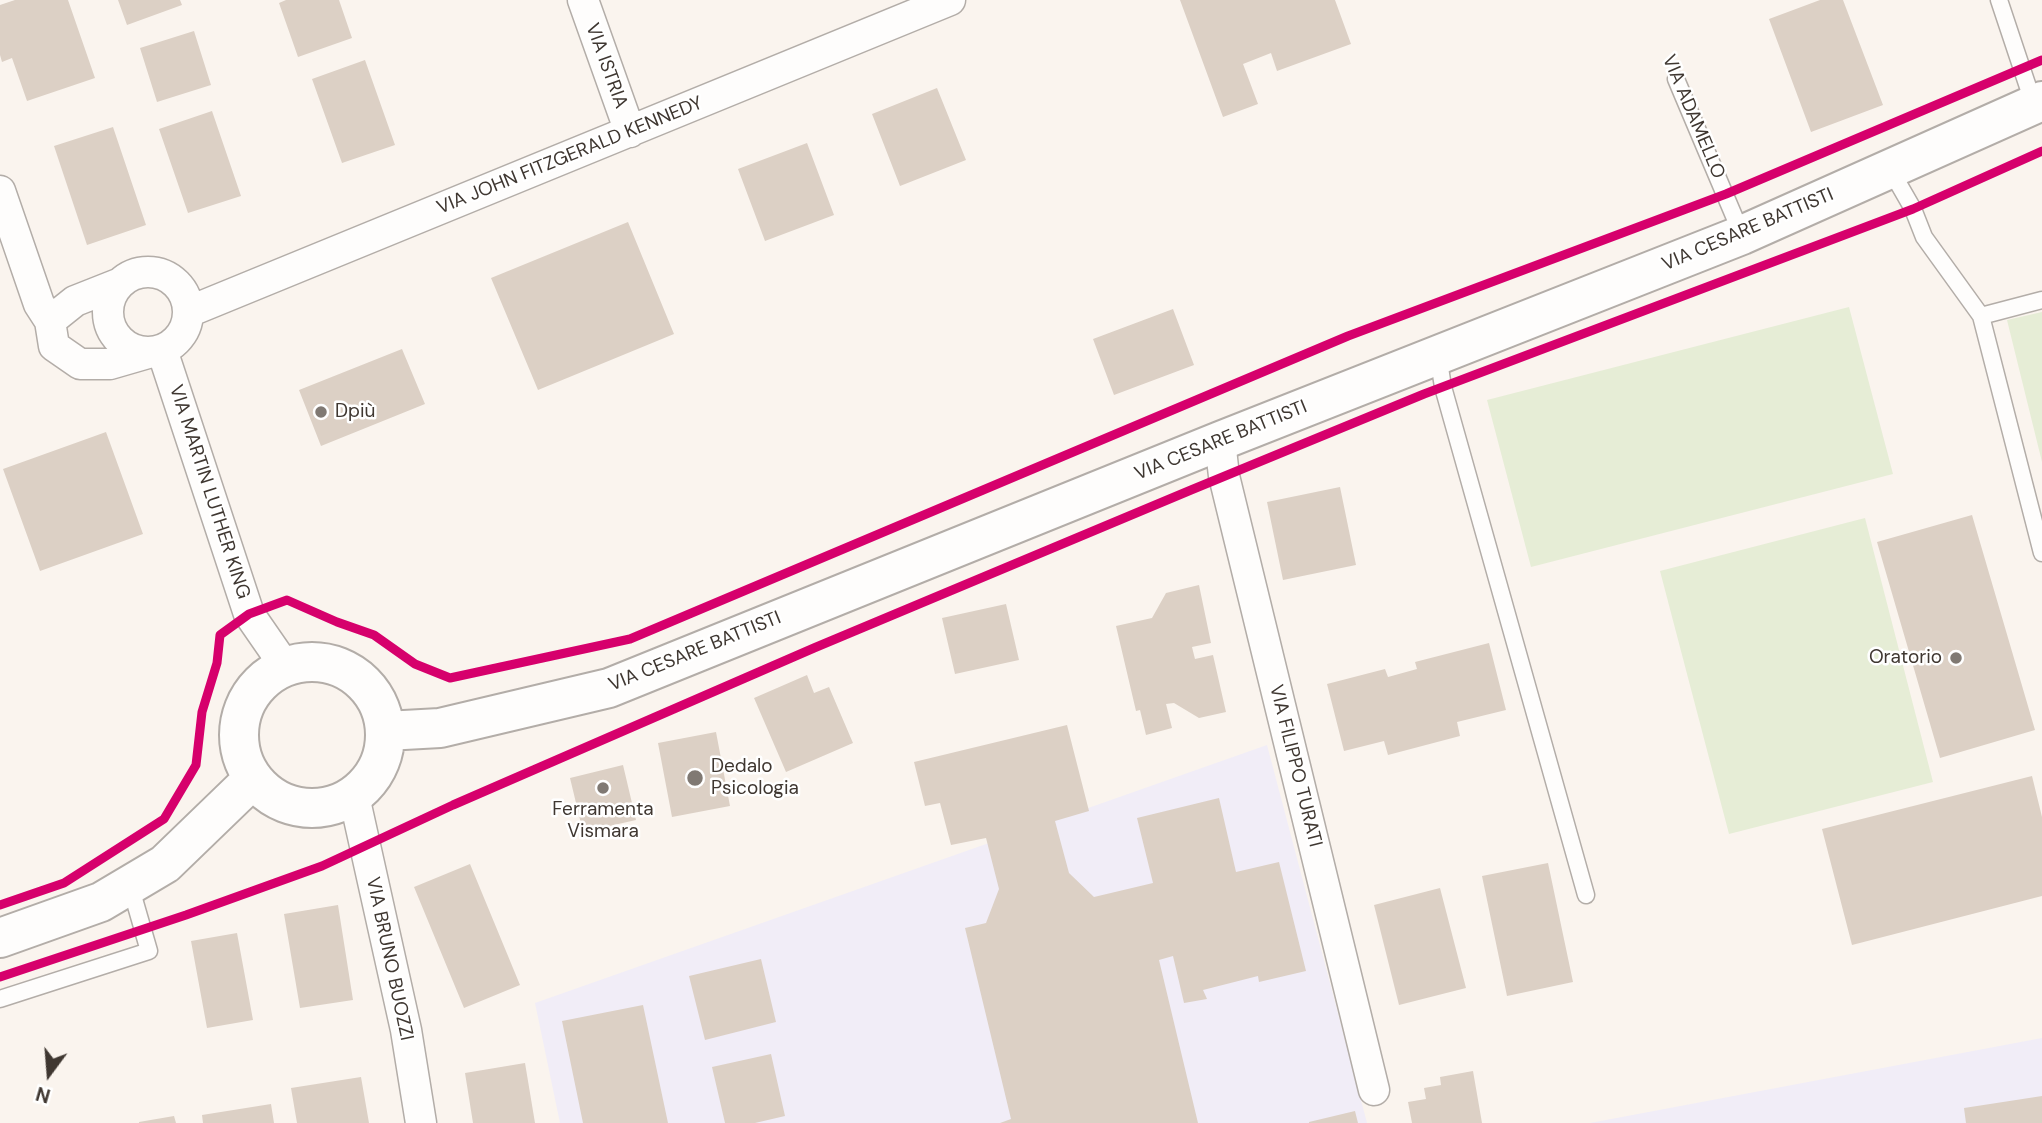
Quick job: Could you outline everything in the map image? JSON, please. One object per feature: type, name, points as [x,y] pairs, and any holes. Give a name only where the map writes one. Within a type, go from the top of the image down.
[{"type":"street","name":"VIA ISTRIA","points":[[583,0],[630,132]]},
{"type":"street","name":"VIA JOHN FITZGERALD KENNEDY","points":[[188,312],[950,0]]},
{"type":"street","name":"VIA CESARE BATTISTI","points":[[386,731],[440,728],[609,688],[1220,441],[1742,235],[2038,103]]},
{"type":"street","points":[[0,191],[39,304],[50,321],[54,346],[80,364],[110,364],[155,352],[181,336],[188,312],[186,299],[179,287],[169,278],[143,272],[75,302],[50,321]]},
{"type":"street","points":[[118,284],[107,308],[113,335],[123,345],[135,351],[155,352]]},
{"type":"street","name":"VIA MARTIN LUTHER KING","points":[[155,352],[249,614],[285,666]]},
{"type":"street","name":"VIA FILIPPO TURATI","points":[[1220,441],[1227,490],[1374,1090]]},
{"type":"street","points":[[317,661],[352,673],[372,692],[381,706],[386,731],[383,756],[372,778],[354,796],[327,807],[302,808],[272,797],[253,779],[239,745],[240,719],[249,696],[265,678],[285,666],[317,661]]},
{"type":"street","points":[[0,938],[102,902],[165,864],[253,779]]},
{"type":"street","name":"VIA BRUNO BUOZZI","points":[[354,796],[406,1030],[421,1123]]},
{"type":"lane","points":[[1999,0],[2038,103]]},
{"type":"lane","name":"VIA ADAMELLO","points":[[1676,79],[1742,235]]},
{"type":"lane","points":[[1890,169],[1913,209],[1924,237],[1981,316],[2042,553]]},
{"type":"lane","points":[[1981,316],[2042,300]]},
{"type":"lane","points":[[1437,355],[1443,387],[1586,895]]},
{"type":"lane","points":[[0,999],[149,951],[130,885]]},
{"type":"shaded area","points":[[1267,745],[1367,1123],[560,1123],[535,1003]]},
{"type":"shaded area","points":[[2042,1038],[2042,1123],[1590,1123]]},
{"type":"green space","points":[[1849,307],[1893,474],[1531,567],[1487,400]]},
{"type":"green space","points":[[2042,312],[2042,462],[2007,320]]},
{"type":"green space","points":[[1865,518],[1933,782],[1729,834],[1660,571]]},
{"type":"building","points":[[15,0],[68,0],[95,78],[27,101],[12,58],[2,62],[0,55],[0,5]]},
{"type":"building","points":[[118,0],[180,0],[182,5],[127,25]]},
{"type":"building","points":[[286,0],[339,0],[352,38],[298,57],[279,3]]},
{"type":"building","points":[[1180,0],[1335,0],[1351,44],[1277,71],[1271,53],[1243,64],[1258,104],[1223,117]]},
{"type":"building","points":[[1820,0],[1843,0],[1883,105],[1811,132],[1769,19]]},
{"type":"building","points":[[194,31],[211,85],[157,102],[140,48]]},
{"type":"building","points":[[365,60],[395,145],[342,163],[312,79]]},
{"type":"building","points":[[937,88],[966,160],[900,186],[872,114]]},
{"type":"building","points":[[212,111],[241,196],[188,213],[159,129]]},
{"type":"building","points":[[113,127],[146,225],[87,245],[54,146]]},
{"type":"building","points":[[807,143],[834,215],[765,241],[738,169]]},
{"type":"building","points":[[628,222],[674,334],[538,390],[491,278]]},
{"type":"building","points":[[1173,309],[1194,365],[1114,395],[1093,339]]},
{"type":"building","points":[[402,349],[425,404],[321,446],[299,390]]},
{"type":"building","points":[[106,432],[143,534],[40,571],[3,469]]},
{"type":"building","points":[[1340,487],[1356,565],[1283,580],[1267,502]]},
{"type":"building","points":[[1972,515],[2035,730],[1940,758],[1877,542]]},
{"type":"building","points":[[1199,585],[1211,643],[1192,647],[1195,659],[1213,655],[1226,712],[1199,718],[1174,703],[1166,704],[1172,728],[1146,735],[1140,710],[1136,711],[1116,626],[1152,618],[1166,593]]},
{"type":"building","points":[[1006,604],[1019,660],[955,674],[942,618]]},
{"type":"building","points":[[1489,643],[1506,710],[1457,722],[1460,736],[1388,755],[1384,741],[1344,751],[1327,684],[1385,669],[1388,677],[1417,669],[1415,662]]},
{"type":"building","points":[[807,675],[814,693],[829,687],[853,743],[786,772],[754,698]]},
{"type":"building","points":[[1067,725],[1089,811],[1055,821],[1069,873],[1094,897],[1153,883],[1137,818],[1219,798],[1236,872],[1279,862],[1306,971],[1259,982],[1258,976],[1203,990],[1207,999],[1184,1003],[1173,956],[1159,960],[1198,1123],[1000,1123],[1011,1119],[965,928],[986,923],[999,889],[986,838],[951,845],[940,803],[925,806],[914,762]]},
{"type":"building","points":[[716,732],[730,806],[672,817],[658,743]]},
{"type":"building","points":[[623,765],[636,820],[583,832],[570,778]]},
{"type":"building","points":[[2032,776],[2042,817],[2042,896],[1852,945],[1822,829]]},
{"type":"building","points":[[1548,863],[1573,982],[1507,996],[1482,876]]},
{"type":"building","points":[[470,864],[520,985],[464,1008],[414,887]]},
{"type":"building","points":[[1440,888],[1466,988],[1399,1005],[1374,905]]},
{"type":"building","points":[[338,905],[353,1000],[300,1008],[284,914]]},
{"type":"building","points":[[237,933],[253,1020],[207,1028],[191,941]]},
{"type":"building","points":[[761,959],[776,1022],[705,1040],[689,976]]},
{"type":"building","points":[[643,1005],[668,1123],[583,1123],[562,1021]]},
{"type":"building","points":[[771,1054],[785,1116],[755,1123],[725,1123],[712,1067]]},
{"type":"building","points":[[525,1063],[535,1123],[473,1123],[465,1073]]},
{"type":"building","points":[[1473,1071],[1482,1123],[1412,1123],[1408,1102],[1426,1099],[1424,1088],[1441,1085],[1440,1077]]},
{"type":"building","points":[[361,1077],[369,1123],[297,1123],[291,1088]]},
{"type":"building","points":[[2042,1096],[2042,1123],[1966,1123],[1964,1108]]},
{"type":"building","points":[[271,1104],[274,1123],[203,1123],[202,1115]]},
{"type":"building","points":[[1355,1111],[1358,1123],[1309,1123],[1309,1122]]},
{"type":"building","points":[[174,1116],[176,1123],[139,1123],[139,1122]]},
{"type":"cycle path","points":[[0,905],[64,883],[164,819],[196,765],[202,712],[217,663],[220,635],[249,614],[287,600],[374,635],[415,664],[450,678],[630,639],[1348,336],[1726,194],[2042,60]]},
{"type":"cycle path","points":[[0,977],[322,866],[453,805],[814,648],[1191,490],[1424,394],[1913,209],[2042,151]]},
{"type":"place","name":"Dpiù","points":[[321,412]]},
{"type":"place","name":"Oratorio","points":[[1956,658]]},
{"type":"place","name":"Dedalo Psicologia","points":[[695,778]]},
{"type":"place","name":"Ferramenta Vismara","points":[[603,788]]}]
